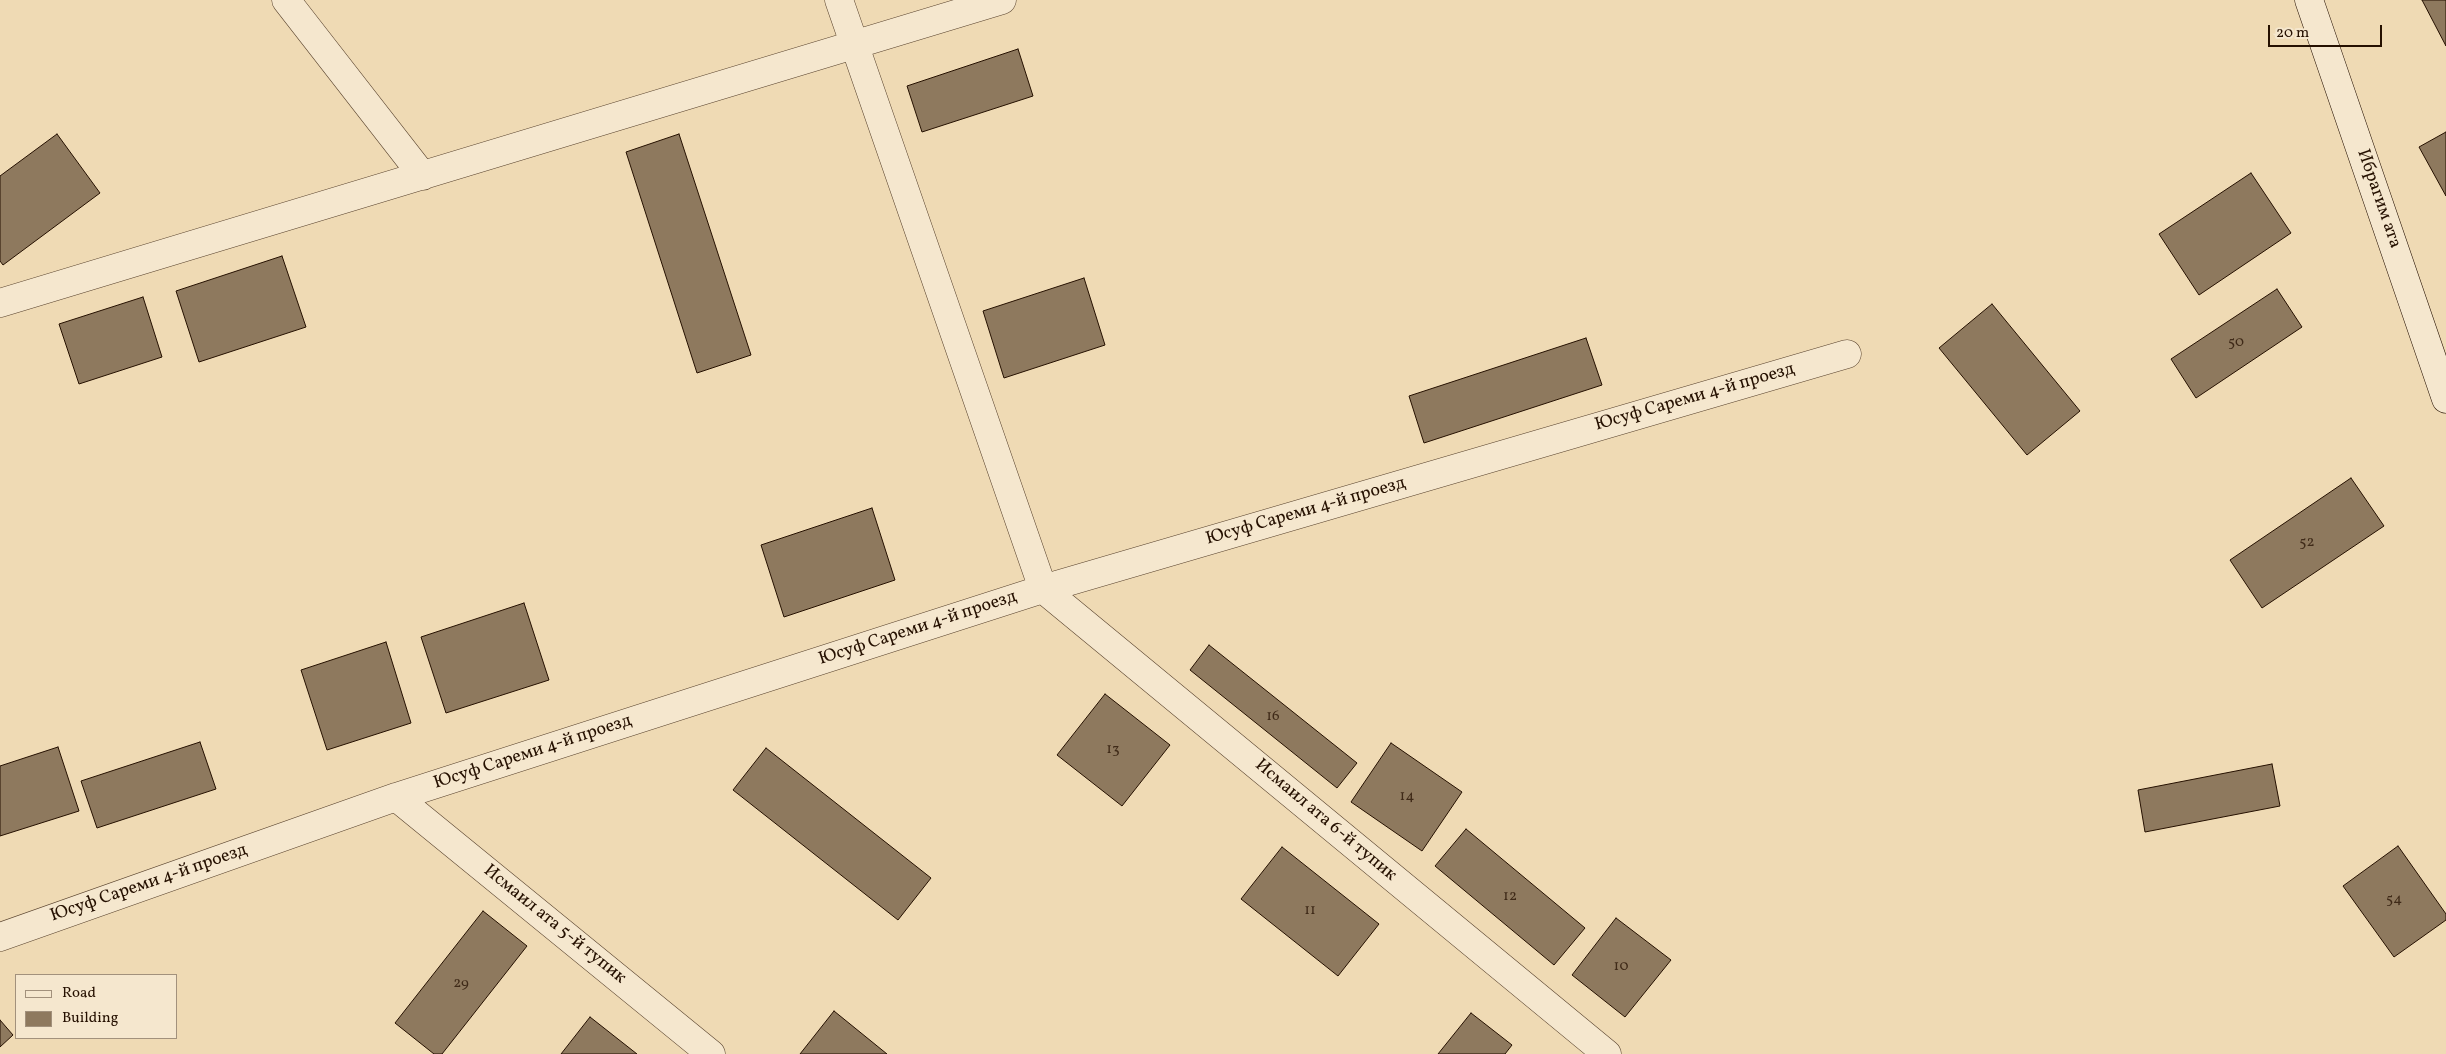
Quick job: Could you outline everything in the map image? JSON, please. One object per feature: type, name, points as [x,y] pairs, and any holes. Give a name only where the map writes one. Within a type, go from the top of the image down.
[{"type":"street","points":[[286,0],[423,176]]},
{"type":"street","points":[[840,0],[1043,589]]},
{"type":"street","points":[[0,303],[1002,0]]},
{"type":"street","name":"Ибрагим ата","points":[[2309,0],[2446,399]]},
{"type":"street","name":"Юсуф Сареми 4-й проезд","points":[[0,937],[396,797],[1043,589],[1847,354]]},
{"type":"street","name":"Исмаил ата 6-й тупик","points":[[1043,589],[1607,1054]]},
{"type":"street","name":"Исмаил ата 5-й тупик","points":[[396,797],[711,1054]]},
{"type":"building","points":[[2422,0],[2446,0],[2446,46]]},
{"type":"building","points":[[1018,49],[1033,96],[922,132],[907,86]]},
{"type":"building","points":[[2446,132],[2446,196],[2419,147]]},
{"type":"building","points":[[57,134],[100,193],[3,265],[0,261],[0,176]]},
{"type":"building","points":[[679,134],[751,355],[697,373],[626,152]]},
{"type":"building","points":[[2251,173],[2291,233],[2199,295],[2159,234]]},
{"type":"building","points":[[282,256],[306,327],[199,362],[176,291]]},
{"type":"building","points":[[1084,278],[1105,345],[1004,378],[983,311]]},
{"type":"building","points":[[2277,289],[2302,327],[2196,398],[2171,359]]},
{"type":"building","points":[[143,297],[162,357],[79,384],[59,324]]},
{"type":"building","points":[[1992,304],[2080,411],[2027,455],[1939,348]]},
{"type":"building","points":[[1586,338],[1602,385],[1424,443],[1409,396]]},
{"type":"building","points":[[2351,478],[2384,526],[2262,608],[2230,560]]},
{"type":"building","points":[[872,508],[895,580],[784,617],[761,545]]},
{"type":"building","points":[[524,603],[549,680],[446,713],[421,637]]},
{"type":"building","points":[[386,642],[411,723],[327,750],[301,670]]},
{"type":"building","points":[[1209,645],[1357,763],[1337,788],[1190,670]]},
{"type":"building","points":[[1105,694],[1170,745],[1122,806],[1057,755]]},
{"type":"building","points":[[200,742],[216,789],[97,828],[81,781]]},
{"type":"building","points":[[1391,743],[1462,792],[1422,851],[1351,802]]},
{"type":"building","points":[[58,747],[79,811],[0,836],[0,766]]},
{"type":"building","points":[[766,748],[931,878],[898,920],[733,790]]},
{"type":"building","points":[[2272,764],[2280,806],[2145,832],[2138,790]]},
{"type":"building","points":[[1466,829],[1585,928],[1554,965],[1435,866]]},
{"type":"building","points":[[2398,846],[2446,914],[2446,920],[2394,957],[2343,886]]},
{"type":"building","points":[[1282,847],[1379,924],[1338,976],[1241,899]]},
{"type":"building","points":[[483,911],[527,946],[442,1054],[434,1054],[395,1023]]},
{"type":"building","points":[[1616,918],[1671,960],[1625,1017],[1572,975]]},
{"type":"building","points":[[834,1011],[887,1054],[800,1054]]},
{"type":"building","points":[[1471,1013],[1512,1045],[1505,1054],[1438,1054]]},
{"type":"building","points":[[590,1017],[637,1054],[561,1054]]},
{"type":"building","points":[[0,1020],[13,1035],[0,1047]]}]
